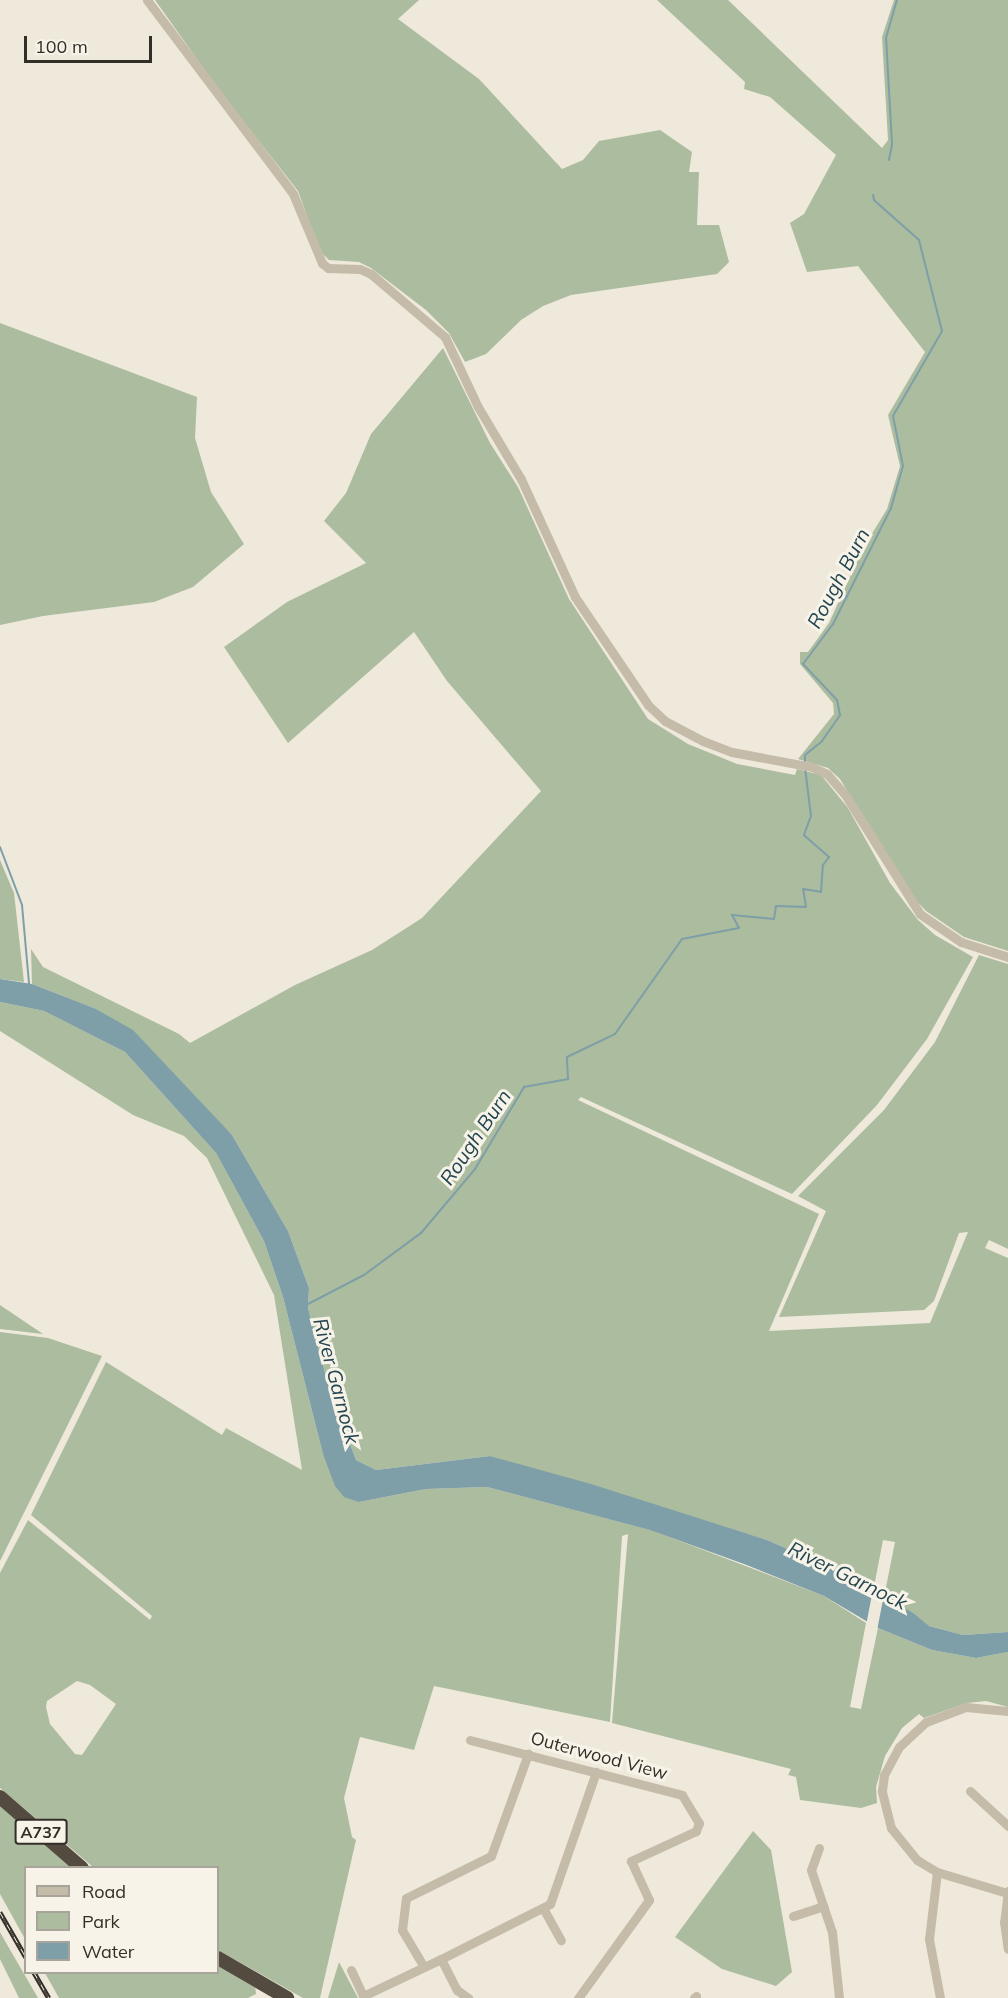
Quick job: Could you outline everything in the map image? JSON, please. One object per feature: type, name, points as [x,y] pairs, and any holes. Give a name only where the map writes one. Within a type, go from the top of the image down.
[{"type":"highway","name":"A737","points":[[0,1797],[80,1866]]},
{"type":"highway","points":[[219,1959],[287,1998]]},
{"type":"street","points":[[147,0],[293,194],[322,263],[328,268],[360,268],[371,274],[445,337],[478,407],[521,479],[575,597],[648,705],[665,722],[703,741],[732,752],[812,767],[837,784],[900,886],[927,921],[961,942],[1008,957]]},
{"type":"street","points":[[1008,1711],[980,1706],[943,1713],[910,1733],[890,1761],[882,1791],[891,1828],[910,1854],[936,1872],[1008,1892],[1004,1923],[1008,1949]]},
{"type":"street","name":"Outerwood View","points":[[470,1740],[682,1795],[688,1800],[700,1827],[631,1861],[649,1900],[578,1998]]},
{"type":"street","points":[[424,1967],[401,1926],[406,1898],[491,1856],[528,1754]]},
{"type":"street","points":[[351,1970],[364,1997],[550,1904],[596,1772]]},
{"type":"street","points":[[970,1791],[1008,1826]]},
{"type":"street","points":[[819,1848],[811,1870],[832,1932],[839,1998]]},
{"type":"street","points":[[936,1872],[929,1939],[940,1998]]},
{"type":"street","points":[[793,1916],[823,1906]]},
{"type":"street","points":[[543,1908],[561,1940]]},
{"type":"street","points":[[441,1959],[457,1990],[468,1998]]},
{"type":"green space","points":[[155,0],[419,0],[398,19],[479,79],[562,169],[583,160],[599,141],[660,130],[692,152],[689,172],[699,172],[697,225],[719,225],[729,262],[717,274],[571,295],[543,306],[521,320],[486,354],[465,362],[449,333],[426,310],[371,268],[359,262],[329,260],[320,251],[298,191],[219,90]]},
{"type":"green space","points":[[657,0],[728,0],[882,148],[888,140],[882,37],[894,0],[1008,0],[1008,951],[964,937],[926,911],[908,892],[840,779],[828,768],[798,759],[834,714],[833,703],[800,664],[800,652],[808,652],[829,623],[862,550],[887,509],[900,466],[888,415],[925,352],[858,266],[807,272],[790,223],[804,214],[836,155],[770,97],[744,89],[745,82]]},
{"type":"green space","points":[[0,323],[197,397],[195,438],[211,492],[244,544],[193,587],[154,602],[43,616],[0,625]]},
{"type":"green space","points":[[443,348],[490,443],[518,487],[569,599],[648,719],[688,744],[737,764],[795,775],[797,769],[821,775],[848,808],[890,883],[918,920],[935,935],[973,957],[927,1039],[877,1105],[792,1194],[581,1097],[578,1100],[819,1214],[769,1331],[930,1323],[968,1232],[959,1233],[934,1301],[924,1310],[779,1317],[826,1211],[798,1196],[884,1110],[935,1042],[979,955],[1008,964],[1008,1249],[989,1240],[985,1248],[1008,1258],[1008,1632],[963,1635],[929,1626],[884,1597],[895,1542],[883,1540],[873,1592],[843,1573],[767,1540],[490,1456],[376,1470],[356,1460],[329,1388],[308,1308],[309,1288],[288,1231],[232,1135],[94,1008],[32,984],[31,949],[43,967],[179,1034],[190,1043],[295,985],[372,950],[422,918],[541,791],[447,681],[414,632],[288,743],[224,647],[287,602],[366,563],[324,521],[346,493],[371,434]]},
{"type":"green space","points":[[0,860],[14,893],[24,982],[0,979]]},
{"type":"green space","points":[[0,1002],[44,1011],[125,1052],[216,1153],[264,1241],[283,1297],[323,1454],[359,1502],[426,1489],[487,1487],[651,1530],[824,1596],[866,1623],[850,1707],[861,1709],[878,1628],[932,1650],[976,1658],[1008,1652],[1008,1707],[986,1701],[967,1703],[924,1718],[919,1714],[902,1728],[885,1756],[876,1787],[877,1803],[861,1808],[800,1800],[796,1777],[788,1775],[791,1769],[612,1723],[628,1534],[622,1536],[610,1722],[434,1686],[414,1750],[360,1737],[344,1798],[352,1837],[356,1840],[320,1998],[303,1998],[219,1951],[219,1866],[92,1866],[0,1788],[0,1573],[28,1520],[150,1620],[152,1616],[31,1515],[106,1362],[222,1435],[226,1428],[302,1470],[274,1295],[207,1158],[184,1136],[133,1115],[0,1031]],"holes":[[[77,1681],[90,1685],[116,1704],[82,1755],[75,1754],[50,1724],[46,1707],[47,1701]]]},
{"type":"green space","points":[[0,1305],[43,1334],[0,1329]]},
{"type":"green space","points":[[0,1332],[48,1338],[102,1356],[0,1561]]},
{"type":"green space","points":[[0,1805],[71,1866],[24,1866],[24,1937],[0,1894]]},
{"type":"green space","points":[[753,1831],[771,1850],[792,1972],[776,1986],[722,1969],[675,1937]]},
{"type":"green space","points":[[0,1932],[38,1998],[19,1998],[0,1959]]},
{"type":"green space","points":[[339,1962],[358,1998],[328,1998]]},
{"type":"green space","points":[[219,1966],[255,1985],[256,1994],[248,1998],[59,1998],[46,1974],[219,1974]]},
{"type":"water","points":[[0,979],[32,984],[94,1008],[133,1030],[232,1135],[288,1231],[309,1288],[308,1308],[329,1388],[356,1460],[376,1470],[490,1456],[591,1484],[767,1540],[843,1573],[913,1613],[929,1626],[963,1635],[1008,1632],[1008,1652],[976,1658],[932,1650],[878,1628],[824,1596],[744,1564],[650,1530],[487,1487],[426,1489],[359,1502],[344,1497],[335,1486],[323,1454],[283,1297],[264,1241],[216,1153],[125,1052],[44,1011],[0,1002]]},
{"type":"pier","points":[[873,1589],[884,1594],[877,1631],[866,1626]]},
{"type":"waterway","name":"Rough Burn","points":[[889,160],[892,144],[886,38],[897,0]]},
{"type":"waterway","name":"Rough Burn","points":[[805,762],[805,755],[822,741],[840,715],[837,700],[803,664],[833,624],[891,508],[903,466],[893,416],[942,331],[919,240],[874,200],[873,195]]},
{"type":"waterway","name":"Rough Burn","points":[[308,1304],[364,1275],[421,1233],[475,1169],[524,1087],[568,1079],[567,1057],[615,1034],[682,939],[739,928],[732,915],[774,919],[776,906],[806,907],[803,889],[821,892],[823,865],[829,857],[804,835],[811,816],[805,768]]},
{"type":"waterway","points":[[0,847],[22,905],[29,984]]},
{"type":"railway","points":[[0,1912],[24,1954]]},
{"type":"railway","points":[[35,1974],[49,1998]]},
{"type":"water label","name":"River Garnock","points":[[337,1381]]},
{"type":"water label","name":"River Garnock","points":[[848,1575]]}]
